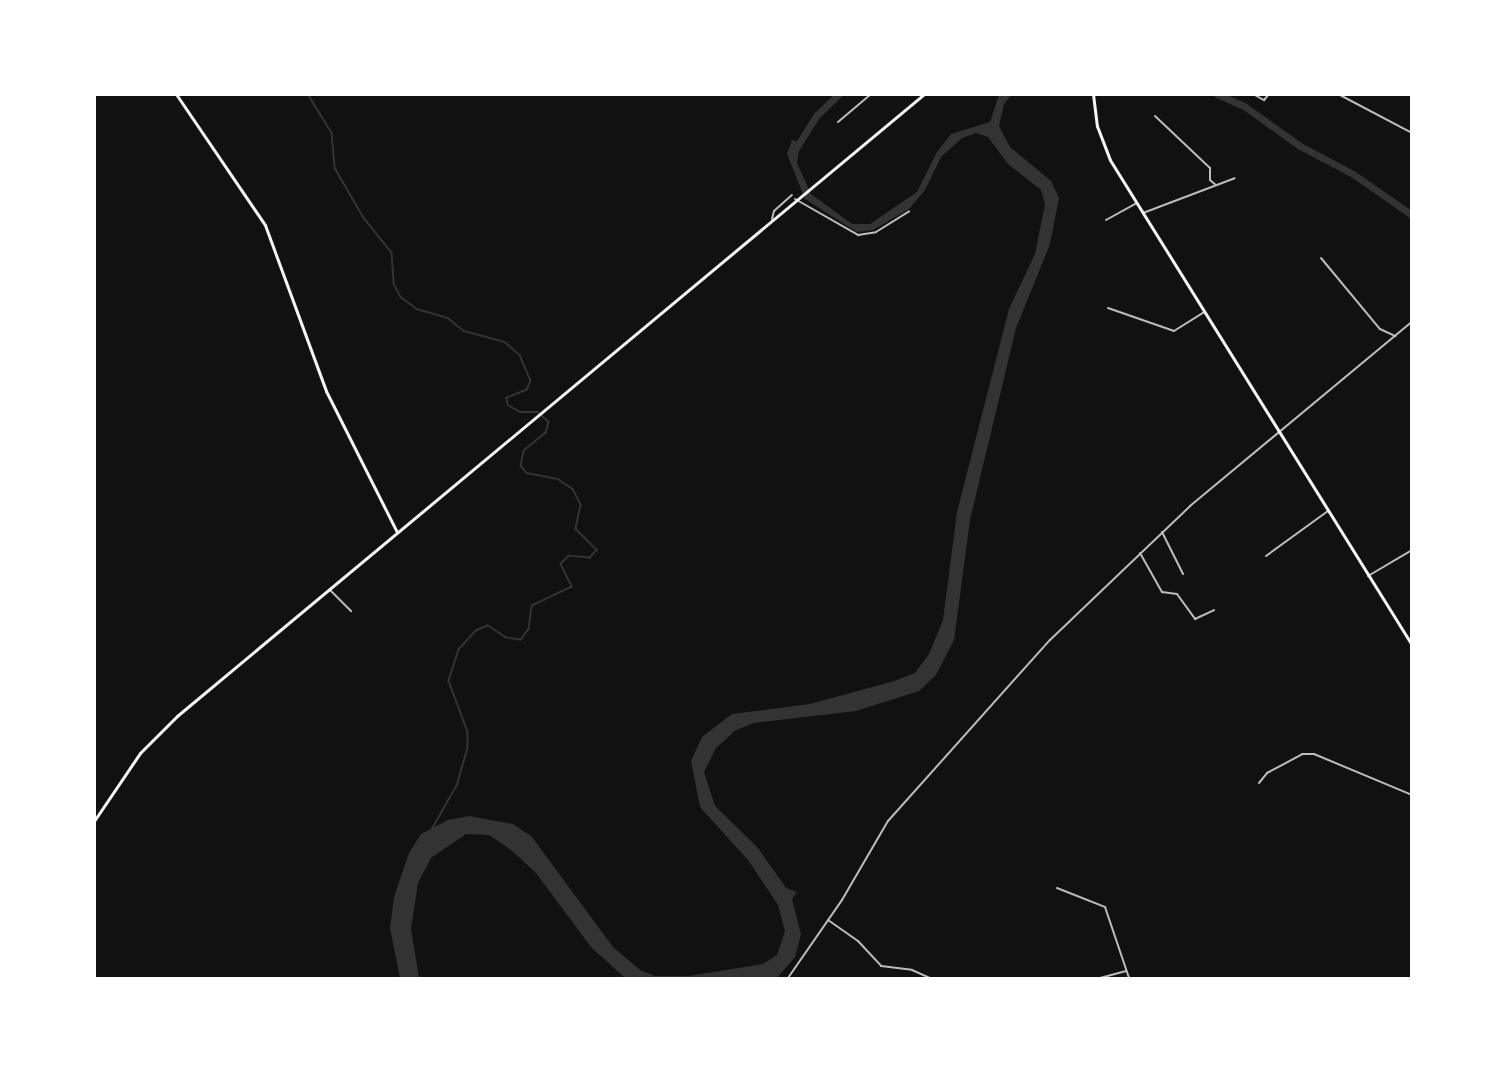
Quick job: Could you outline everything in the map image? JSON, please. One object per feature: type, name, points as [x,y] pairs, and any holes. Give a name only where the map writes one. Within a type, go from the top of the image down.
[{"type":"main road","points":[[176,94],[265,225],[326,391],[397,532]]},
{"type":"main road","points":[[94,821],[128,770],[158,734],[796,198],[924,94]]},
{"type":"main road","points":[[1093,94],[1102,143],[1143,213],[1412,645]]},
{"type":"street","points":[[838,122],[871,94]]},
{"type":"street","points":[[1253,94],[1264,99],[1269,94]]},
{"type":"street","points":[[1338,94],[1412,133]]},
{"type":"street","points":[[1155,116],[1210,168],[1210,180],[1216,185]]},
{"type":"street","points":[[1143,213],[1235,178]]},
{"type":"street","points":[[772,219],[774,211],[792,195]]},
{"type":"street","points":[[796,198],[858,235],[876,232],[909,212]]},
{"type":"street","points":[[1106,220],[1137,203]]},
{"type":"street","points":[[1321,258],[1380,329],[1395,336]]},
{"type":"street","points":[[1108,308],[1174,331],[1205,312]]},
{"type":"street","points":[[788,978],[828,920],[888,821],[1050,640],[1162,532],[1412,322]]},
{"type":"street","points":[[1266,556],[1328,511]]},
{"type":"street","points":[[1162,532],[1183,574]]},
{"type":"street","points":[[1368,576],[1412,550]]},
{"type":"street","points":[[1140,553],[1162,592],[1177,594],[1195,619],[1214,610]]},
{"type":"street","points":[[329,589],[351,611]]},
{"type":"street","points":[[1259,783],[1267,773],[1302,754],[1314,754],[1412,795]]},
{"type":"street","points":[[1058,888],[1105,907],[1129,978]]},
{"type":"street","points":[[828,920],[858,941],[881,966],[912,970],[930,978]]},
{"type":"street","points":[[1100,978],[1127,971]]},
{"type":"shaded area","points":[[999,95],[1011,95],[1004,104],[999,126],[1010,147],[1051,181],[1059,198],[1050,244],[1016,328],[970,520],[954,640],[936,675],[919,691],[856,711],[754,723],[736,730],[716,748],[704,772],[715,806],[758,848],[786,888],[797,892],[792,899],[801,934],[795,957],[777,978],[625,978],[591,947],[536,873],[511,850],[489,835],[466,834],[431,858],[418,883],[411,929],[419,978],[400,978],[390,928],[394,897],[409,853],[421,834],[448,820],[469,816],[513,824],[532,837],[613,947],[640,970],[655,976],[689,976],[763,964],[777,955],[785,931],[778,905],[748,860],[700,807],[691,761],[702,737],[732,714],[810,704],[894,681],[915,673],[929,654],[943,620],[957,512],[1009,309],[1035,254],[1045,204],[1041,190],[1008,164],[988,137],[976,133],[962,138],[941,157],[925,190],[909,209],[873,230],[857,232],[805,199],[787,154],[792,140],[800,142],[797,163],[811,194],[852,224],[870,224],[917,192],[937,152],[951,134],[990,122]]},
{"type":"waterway","points":[[308,94],[332,133],[335,168],[364,218],[392,253],[394,284],[401,297],[417,309],[448,318],[464,331],[505,342],[520,355],[531,381],[527,390],[507,398],[508,405],[520,412],[538,412],[549,422],[546,433],[524,451],[521,466],[527,473],[558,479],[573,489],[581,505],[576,529],[597,550],[590,558],[569,556],[561,564],[572,587],[532,606],[529,629],[521,640],[506,638],[488,626],[476,631],[459,650],[449,681],[468,732],[468,748],[458,784],[433,828]]},
{"type":"waterway","points":[[796,148],[816,116],[839,94]]},
{"type":"waterway","points":[[1217,94],[1244,106],[1300,146],[1353,174],[1412,215]]}]
